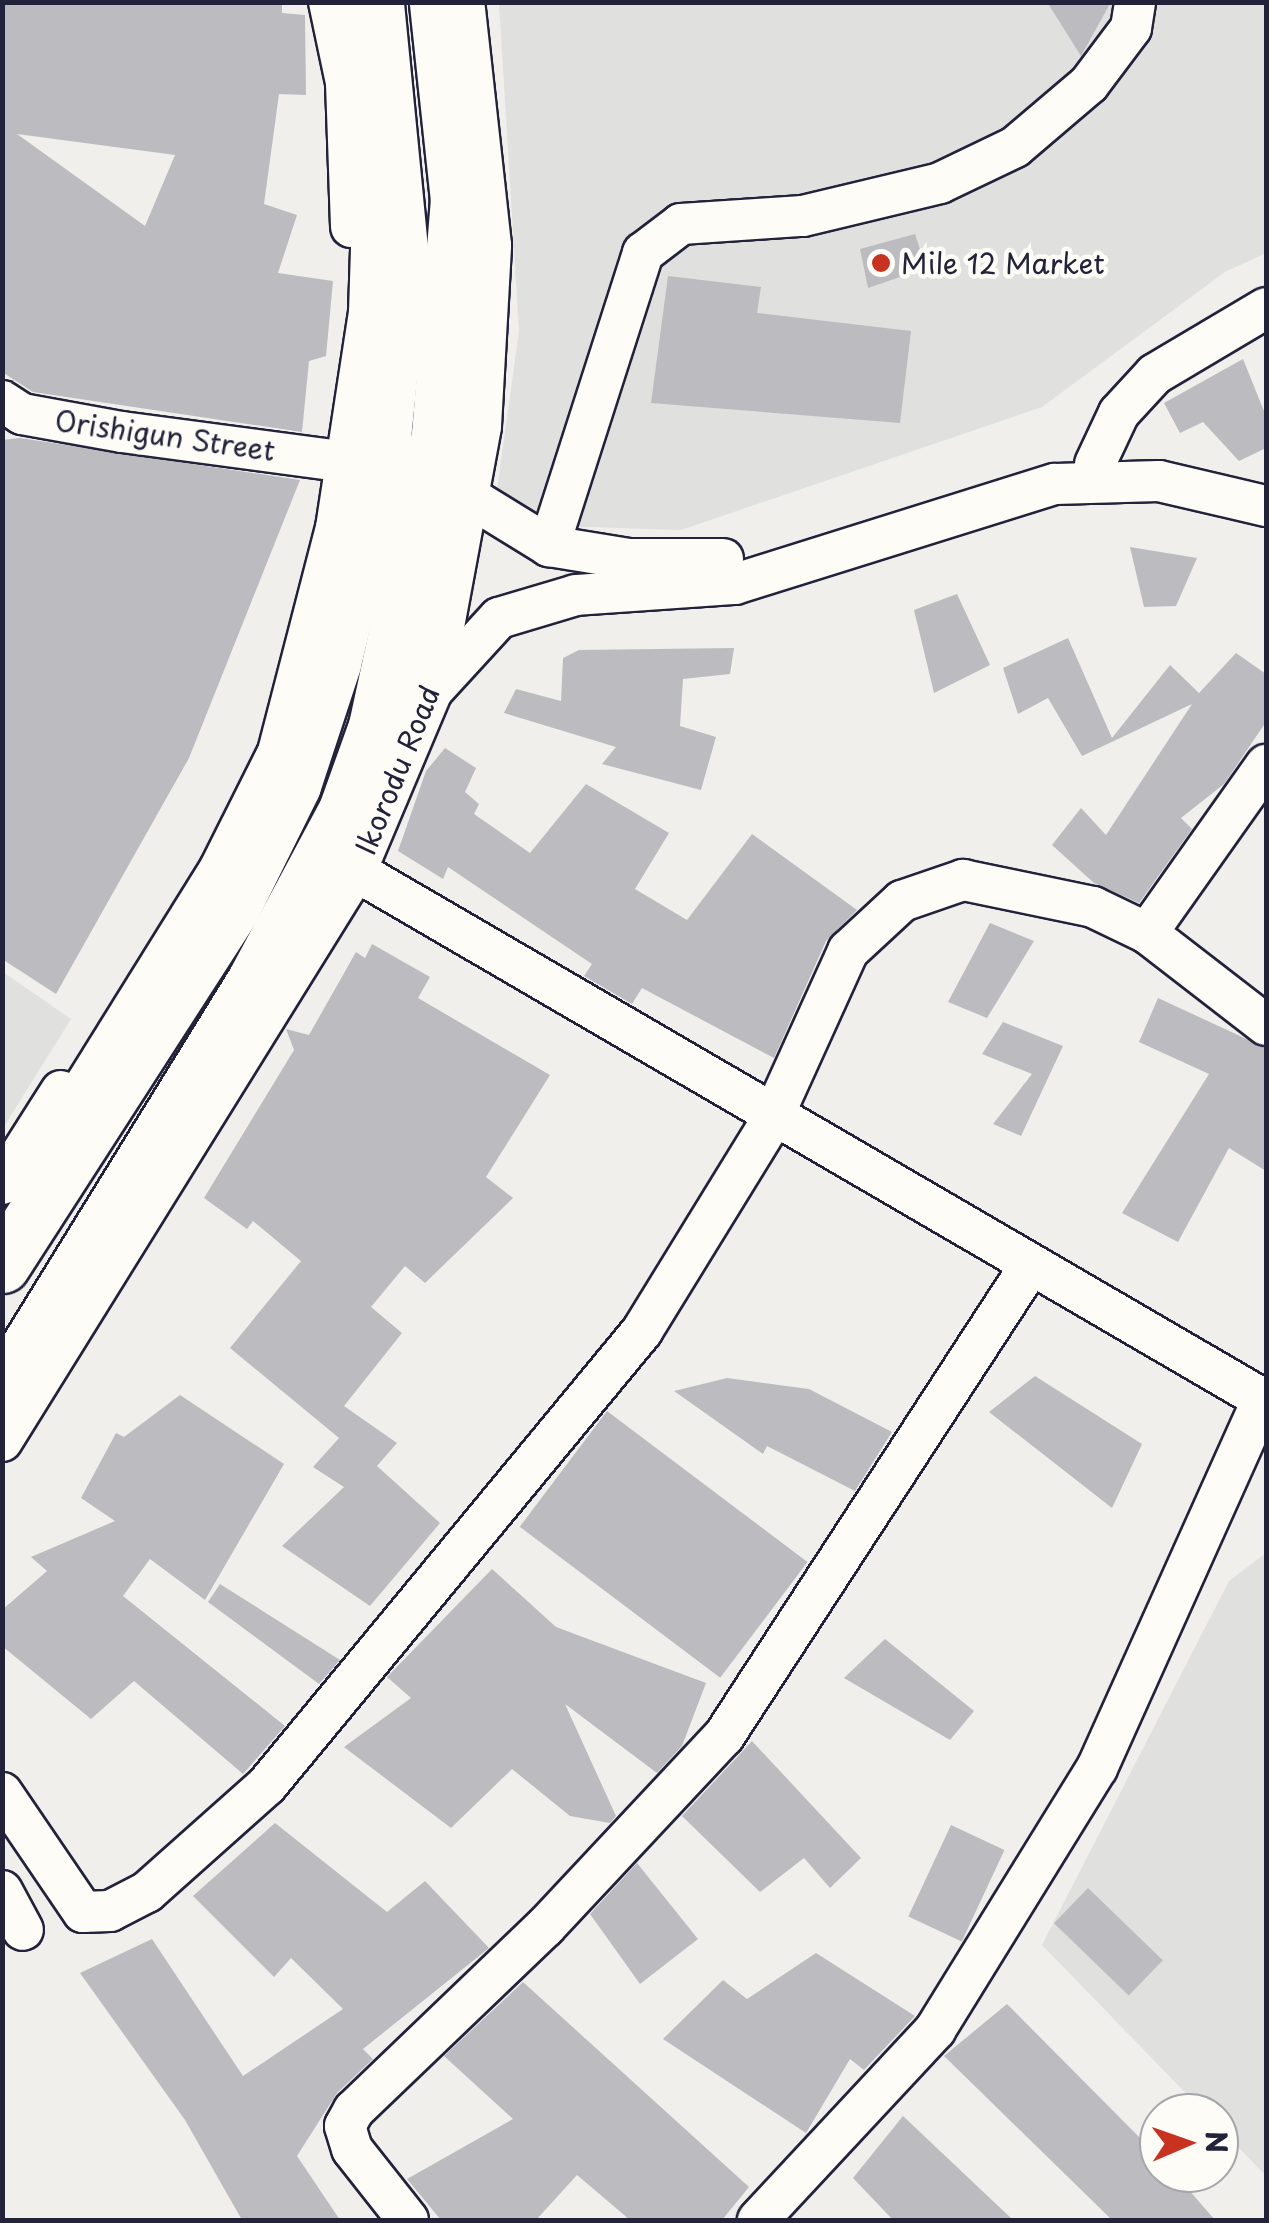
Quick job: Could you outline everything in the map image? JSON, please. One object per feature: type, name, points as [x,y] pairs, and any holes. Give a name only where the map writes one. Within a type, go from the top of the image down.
[{"type":"highway","points":[[2,1266],[232,908],[293,785],[333,663],[380,467],[400,278],[394,118],[376,2]]},
{"type":"highway","name":"Ikorodu Road","points":[[3,1389],[255,980],[346,810],[376,726],[440,435],[458,200],[437,2]]},
{"type":"street","points":[[2,1184],[211,851],[277,697],[331,460],[351,226],[346,83],[330,2]]},
{"type":"street","points":[[2,1217],[220,870],[278,752],[336,528],[370,313],[374,165],[352,2]]},
{"type":"street","name":"Ikorodu Road","points":[[2,1441],[356,872],[432,691],[471,498],[491,245],[464,2]]},
{"type":"street","points":[[549,546],[643,253],[681,224],[803,216],[940,183],[1014,147],[1089,84],[1132,28],[1136,2]]},
{"type":"street","points":[[1095,464],[1119,414],[1155,374],[1266,308]]},
{"type":"street","name":"Orishigun Street","points":[[2,401],[22,414],[122,432],[331,460]]},
{"type":"street","points":[[471,498],[549,546],[629,559],[732,559],[999,476],[1095,464],[1176,462],[1266,482]]},
{"type":"street","points":[[432,691],[499,618],[576,595],[734,584],[1056,484],[1159,481],[1266,506]]},
{"type":"street","points":[[1147,933],[1266,764]]},
{"type":"street","points":[[356,872],[1028,1269],[1262,1416],[1097,1768],[946,2014],[758,2220]]},
{"type":"street","points":[[2,1793],[83,1912],[110,1911],[148,1892],[266,1785],[528,1476],[642,1331],[772,1121],[848,952],[902,901],[963,880],[1032,888],[1147,933],[1266,1026]]},
{"type":"street","points":[[408,2220],[352,2149],[346,2126],[354,2110],[544,1927],[724,1736],[1028,1269]]},
{"type":"street","points":[[2,1891],[23,1930]]},
{"type":"shaded area","name":"Mile 12 Market","points":[[499,3],[1266,3],[1266,253],[1225,272],[1042,407],[681,530],[556,526],[497,490],[519,331]]},
{"type":"shaded area","points":[[3,972],[71,1019],[3,1128]]},
{"type":"shaded area","points":[[1266,1553],[1266,2176],[1239,2148],[1239,2093],[1186,2093],[1042,1945],[1229,1581]]},
{"type":"building","points":[[2,2],[282,2],[282,13],[305,15],[306,95],[279,94],[264,204],[297,215],[278,273],[333,281],[326,356],[309,361],[302,432],[33,392],[2,372]],"holes":[[[17,134],[175,155],[145,226]]]},
{"type":"building","points":[[1047,2],[1111,2],[1081,56]]},
{"type":"building","points":[[915,234],[926,268],[868,288],[860,249]]},
{"type":"building","points":[[668,276],[761,287],[757,313],[911,331],[900,423],[651,403]]},
{"type":"building","points":[[1243,359],[1266,416],[1266,448],[1239,461],[1203,422],[1180,433],[1164,403]]},
{"type":"building","points":[[20,438],[300,480],[189,758],[56,994],[2,959],[2,440]]},
{"type":"building","points":[[1130,547],[1197,558],[1176,606],[1144,607]]},
{"type":"building","points":[[957,594],[990,665],[934,693],[914,610]]},
{"type":"building","points":[[1068,638],[1112,738],[1170,665],[1199,693],[1236,653],[1266,674],[1266,722],[1224,784],[1181,818],[1192,829],[1139,903],[1094,883],[1052,845],[1081,808],[1106,835],[1192,704],[1082,756],[1048,698],[1018,714],[1003,668]]},
{"type":"building","points":[[734,648],[730,674],[683,679],[680,726],[716,737],[701,790],[602,764],[616,747],[504,713],[516,689],[561,701],[563,658],[579,650]]},
{"type":"building","points":[[445,748],[476,768],[465,792],[479,804],[474,814],[530,853],[586,784],[669,833],[635,889],[687,920],[752,834],[857,910],[826,941],[774,1058],[642,988],[632,1004],[584,976],[592,964],[448,867],[443,879],[398,851],[426,771]]},
{"type":"building","points":[[990,923],[1034,941],[987,1018],[948,1002]]},
{"type":"building","points":[[372,944],[430,977],[418,998],[550,1075],[486,1177],[513,1198],[425,1283],[405,1266],[371,1307],[402,1333],[344,1406],[397,1443],[377,1466],[440,1523],[370,1606],[282,1546],[344,1487],[313,1467],[339,1438],[230,1348],[301,1261],[253,1221],[247,1229],[204,1198],[294,1050],[286,1029],[309,1035],[356,952],[365,958]]},
{"type":"building","points":[[1158,998],[1266,1048],[1266,1171],[1229,1148],[1178,1242],[1122,1213],[1209,1074],[1139,1042]]},
{"type":"building","points":[[1003,1022],[1063,1046],[1021,1136],[993,1124],[1032,1074],[982,1054]]},
{"type":"building","points":[[1035,1376],[1142,1444],[1112,1508],[989,1412]]},
{"type":"building","points":[[727,1378],[809,1389],[892,1432],[855,1491],[767,1446],[763,1454],[674,1391]]},
{"type":"building","points":[[180,1395],[284,1464],[205,1600],[150,1559],[123,1596],[285,1726],[243,1774],[134,1681],[91,1719],[2,1646],[2,1610],[47,1571],[31,1557],[115,1521],[81,1498],[116,1433],[124,1437]]},
{"type":"building","points":[[607,1411],[807,1562],[720,1678],[520,1527]]},
{"type":"building","points":[[492,1569],[556,1627],[706,1683],[682,1746],[657,1773],[565,1704],[616,1816],[610,1823],[570,1816],[512,1769],[451,1828],[344,1747],[411,1698],[387,1677]]},
{"type":"building","points":[[220,1584],[340,1660],[319,1684],[208,1602]]},
{"type":"building","points":[[885,1639],[974,1711],[950,1740],[844,1678]]},
{"type":"building","points":[[752,1741],[861,1858],[830,1888],[804,1858],[760,1892],[682,1816]]},
{"type":"building","points":[[275,1823],[387,1912],[425,1881],[489,1948],[363,2049],[373,2059],[337,2093],[297,2156],[340,2220],[242,2220],[185,2120],[80,1973],[152,1939],[243,2076],[343,2009],[291,1958],[274,1977],[193,1896]]},
{"type":"building","points":[[951,1825],[1004,1850],[962,1941],[908,1917]]},
{"type":"building","points":[[637,1863],[698,1939],[640,1984],[590,1914]]},
{"type":"building","points":[[1088,1888],[1163,1960],[1129,1995],[1054,1923]]},
{"type":"building","points":[[816,1953],[915,2016],[864,2070],[850,2059],[806,2133],[663,2039],[723,1980],[747,1999]]},
{"type":"building","points":[[523,1982],[749,2187],[722,2220],[630,2220],[577,2175],[536,2220],[441,2220],[407,2179],[513,2119],[444,2056]]},
{"type":"building","points":[[1007,2004],[1139,2137],[1139,2193],[1191,2193],[1215,2220],[1112,2220],[944,2056]]},
{"type":"building","points":[[903,2116],[1013,2220],[893,2220],[853,2178]]},
{"type":"place","name":"Mile 12 Market","points":[[881,263]]}]
